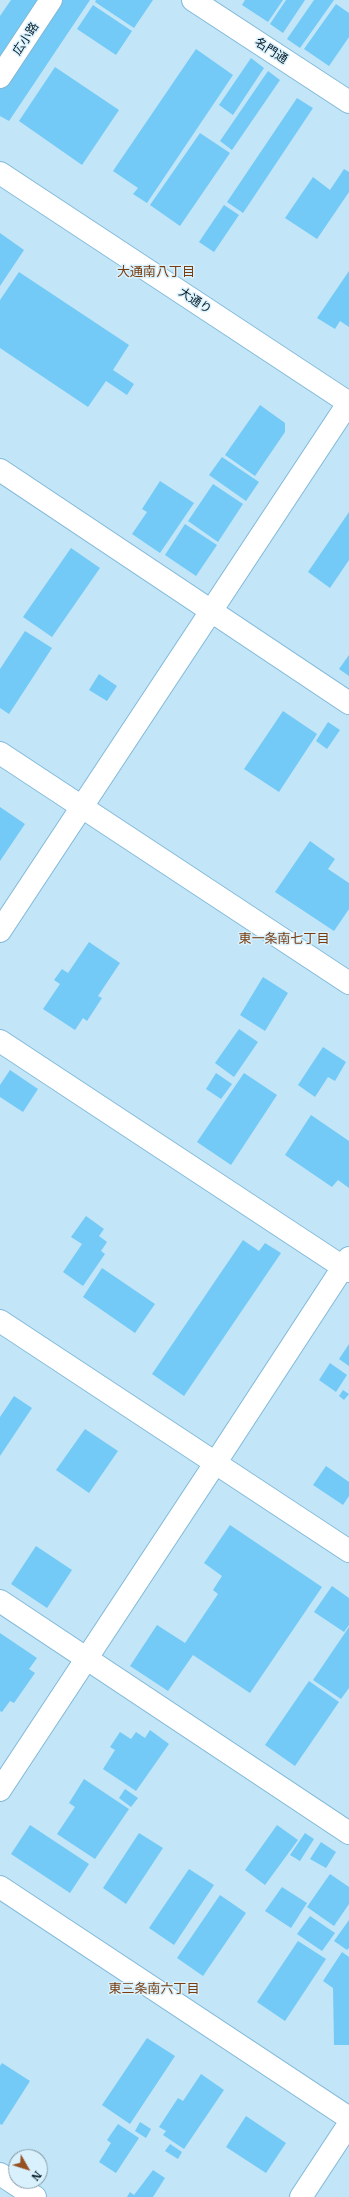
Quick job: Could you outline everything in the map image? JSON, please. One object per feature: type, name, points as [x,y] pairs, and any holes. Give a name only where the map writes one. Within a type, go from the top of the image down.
[{"type":"main road","name":"広小路","points":[[0,78],[51,0]]},
{"type":"main road","name":"名門通","points":[[193,0],[349,102]]},
{"type":"main road","name":"大通り","points":[[0,173],[349,403]]},
{"type":"main road","points":[[0,931],[349,403]]},
{"type":"main road","points":[[0,470],[349,703]]},
{"type":"main road","points":[[0,753],[349,983]]},
{"type":"main road","points":[[0,1041],[347,1265],[0,1790]]},
{"type":"main road","points":[[0,1321],[349,1551]]},
{"type":"main road","points":[[0,1601],[349,1832]]},
{"type":"main road","points":[[0,1886],[349,2118]]},
{"type":"main road","points":[[301,2197],[349,2124]]},
{"type":"main road","points":[[0,2174],[35,2197]]},
{"type":"building","points":[[11,0],[90,0],[9,121],[0,116],[0,16]]},
{"type":"building","points":[[96,0],[153,0],[134,28],[95,2]]},
{"type":"building","points":[[245,0],[283,0],[268,22],[242,5]]},
{"type":"building","points":[[286,0],[305,0],[283,33],[270,24]]},
{"type":"building","points":[[314,0],[334,0],[300,48],[287,39]]},
{"type":"building","points":[[336,4],[349,13],[349,37],[329,66],[304,49]]},
{"type":"building","points":[[93,5],[132,31],[116,55],[77,29]]},
{"type":"building","points":[[196,49],[233,75],[147,203],[133,194],[138,188],[113,171]]},
{"type":"building","points":[[251,58],[264,68],[233,115],[219,105]]},
{"type":"building","points":[[55,67],[119,110],[82,165],[19,121]]},
{"type":"building","points":[[268,71],[280,80],[232,150],[220,141]]},
{"type":"building","points":[[297,98],[313,108],[243,213],[227,202]]},
{"type":"building","points":[[200,133],[230,153],[180,226],[150,205]]},
{"type":"building","points":[[344,169],[349,172],[349,192],[317,239],[285,218],[313,177],[330,190]]},
{"type":"building","points":[[224,205],[239,215],[214,252],[199,242]]},
{"type":"building","points":[[0,233],[24,250],[0,286]]},
{"type":"building","points":[[349,271],[349,327],[340,321],[335,329],[317,318]]},
{"type":"building","points":[[19,272],[129,345],[113,370],[134,384],[127,395],[106,381],[88,407],[0,348],[0,300]]},
{"type":"building","points":[[260,405],[285,423],[285,432],[255,476],[225,455]]},
{"type":"building","points":[[222,457],[259,482],[246,501],[209,475]]},
{"type":"building","points":[[160,481],[194,503],[160,553],[132,534],[147,512],[142,509]]},
{"type":"building","points":[[213,484],[243,504],[218,542],[188,521]]},
{"type":"building","points":[[349,512],[349,560],[330,588],[308,572]]},
{"type":"building","points":[[185,524],[217,545],[196,576],[165,555]]},
{"type":"building","points":[[71,548],[100,568],[52,637],[23,617]]},
{"type":"building","points":[[25,631],[52,648],[9,714],[0,708],[0,669]]},
{"type":"building","points":[[349,655],[349,676],[339,669]]},
{"type":"building","points":[[99,674],[117,686],[107,701],[89,690]]},
{"type":"building","points":[[283,711],[317,734],[279,792],[244,769]]},
{"type":"building","points":[[328,722],[340,730],[327,749],[316,741]]},
{"type":"building","points":[[0,807],[25,824],[0,861]]},
{"type":"building","points":[[310,841],[335,859],[328,869],[349,883],[349,909],[334,931],[275,892]]},
{"type":"building","points":[[89,942],[120,963],[98,996],[102,998],[87,1021],[83,1018],[75,1030],[43,1009],[60,984],[54,980],[62,969],[68,973]]},
{"type":"building","points":[[263,977],[288,993],[265,1031],[240,1015]]},
{"type":"building","points":[[239,1029],[258,1042],[234,1077],[215,1063]]},
{"type":"building","points":[[323,1047],[346,1062],[335,1081],[328,1077],[315,1097],[298,1085]]},
{"type":"building","points":[[10,1070],[38,1089],[23,1112],[0,1097],[0,1085]]},
{"type":"building","points":[[216,1073],[232,1084],[221,1099],[206,1089]]},
{"type":"building","points":[[244,1073],[277,1095],[231,1165],[197,1142]]},
{"type":"building","points":[[311,1115],[349,1141],[349,1188],[338,1180],[332,1187],[285,1155]]},
{"type":"building","points":[[86,1216],[104,1229],[99,1236],[107,1242],[101,1251],[105,1254],[83,1286],[63,1272],[82,1244],[71,1237]]},
{"type":"building","points":[[243,1240],[259,1251],[265,1243],[281,1253],[184,1396],[152,1374]]},
{"type":"building","points":[[102,1268],[155,1304],[135,1333],[83,1297]]},
{"type":"building","points":[[349,1344],[349,1366],[339,1359]]},
{"type":"building","points":[[330,1363],[347,1375],[336,1392],[319,1380]]},
{"type":"building","points":[[343,1390],[349,1394],[344,1400],[339,1396]]},
{"type":"building","points":[[14,1396],[32,1408],[0,1456],[0,1417]]},
{"type":"building","points":[[85,1429],[118,1451],[89,1493],[56,1470]]},
{"type":"building","points":[[326,1466],[349,1482],[349,1496],[343,1505],[313,1485]]},
{"type":"building","points":[[230,1525],[322,1587],[250,1693],[193,1655],[168,1691],[130,1666],[157,1625],[185,1643],[218,1594],[213,1590],[222,1576],[204,1563]]},
{"type":"building","points":[[36,1546],[72,1570],[47,1608],[11,1584]]},
{"type":"building","points":[[332,1586],[349,1598],[349,1625],[344,1632],[314,1612]]},
{"type":"building","points":[[349,1627],[349,1688],[341,1699],[313,1680]]},
{"type":"building","points":[[0,1633],[37,1658],[29,1669],[35,1673],[14,1703],[10,1701],[2,1712],[0,1711]]},
{"type":"building","points":[[309,1681],[339,1702],[295,1766],[265,1745]]},
{"type":"building","points":[[150,1730],[169,1744],[136,1791],[103,1769],[115,1750],[110,1747],[120,1732],[131,1739],[136,1732],[145,1738]]},
{"type":"building","points":[[84,1779],[129,1809],[95,1859],[57,1834],[75,1807],[69,1803]]},
{"type":"building","points":[[125,1789],[138,1798],[131,1807],[119,1798]]},
{"type":"building","points":[[30,1825],[89,1864],[70,1893],[11,1854]]},
{"type":"building","points":[[277,1825],[298,1840],[265,1885],[245,1870]]},
{"type":"building","points":[[139,1833],[163,1848],[126,1904],[103,1888]]},
{"type":"building","points":[[305,1833],[314,1839],[300,1861],[290,1855]]},
{"type":"building","points":[[321,1842],[336,1852],[326,1868],[310,1859]]},
{"type":"building","points":[[189,1869],[214,1885],[174,1945],[149,1928]]},
{"type":"building","points":[[330,1874],[349,1887],[349,1904],[334,1926],[307,1907]]},
{"type":"building","points":[[282,1887],[307,1903],[291,1928],[265,1911]]},
{"type":"building","points":[[220,1895],[246,1913],[203,1976],[177,1958]]},
{"type":"building","points":[[310,1916],[335,1933],[322,1951],[297,1934]]},
{"type":"building","points":[[349,1920],[349,1948],[347,1950],[334,1941]]},
{"type":"building","points":[[298,1941],[326,1959],[285,2021],[257,2002]]},
{"type":"building","points":[[342,1952],[349,1957],[349,2045],[334,2045],[333,1988],[323,1981]]},
{"type":"building","points":[[147,2038],[175,2056],[130,2124],[102,2105]]},
{"type":"building","points":[[2,2063],[30,2081],[2,2125],[0,2124],[0,2066]]},
{"type":"building","points":[[201,2074],[224,2090],[184,2149],[163,2135],[166,2131],[159,2127],[178,2098],[183,2101]]},
{"type":"building","points":[[246,2116],[286,2143],[266,2173],[226,2147]]},
{"type":"building","points":[[140,2122],[151,2129],[146,2138],[135,2131]]},
{"type":"building","points":[[118,2124],[139,2138],[116,2173],[99,2162],[111,2143],[107,2140]]},
{"type":"building","points":[[170,2144],[182,2152],[178,2159],[165,2151]]},
{"type":"building","points":[[153,2170],[165,2178],[153,2197],[127,2197],[130,2192],[134,2195]]},
{"type":"district","name":"大通南八丁目","points":[[156,272]]},
{"type":"district","name":"東一条南七丁目","points":[[284,939]]},
{"type":"district","name":"東三条南六丁目","points":[[154,1989]]}]
